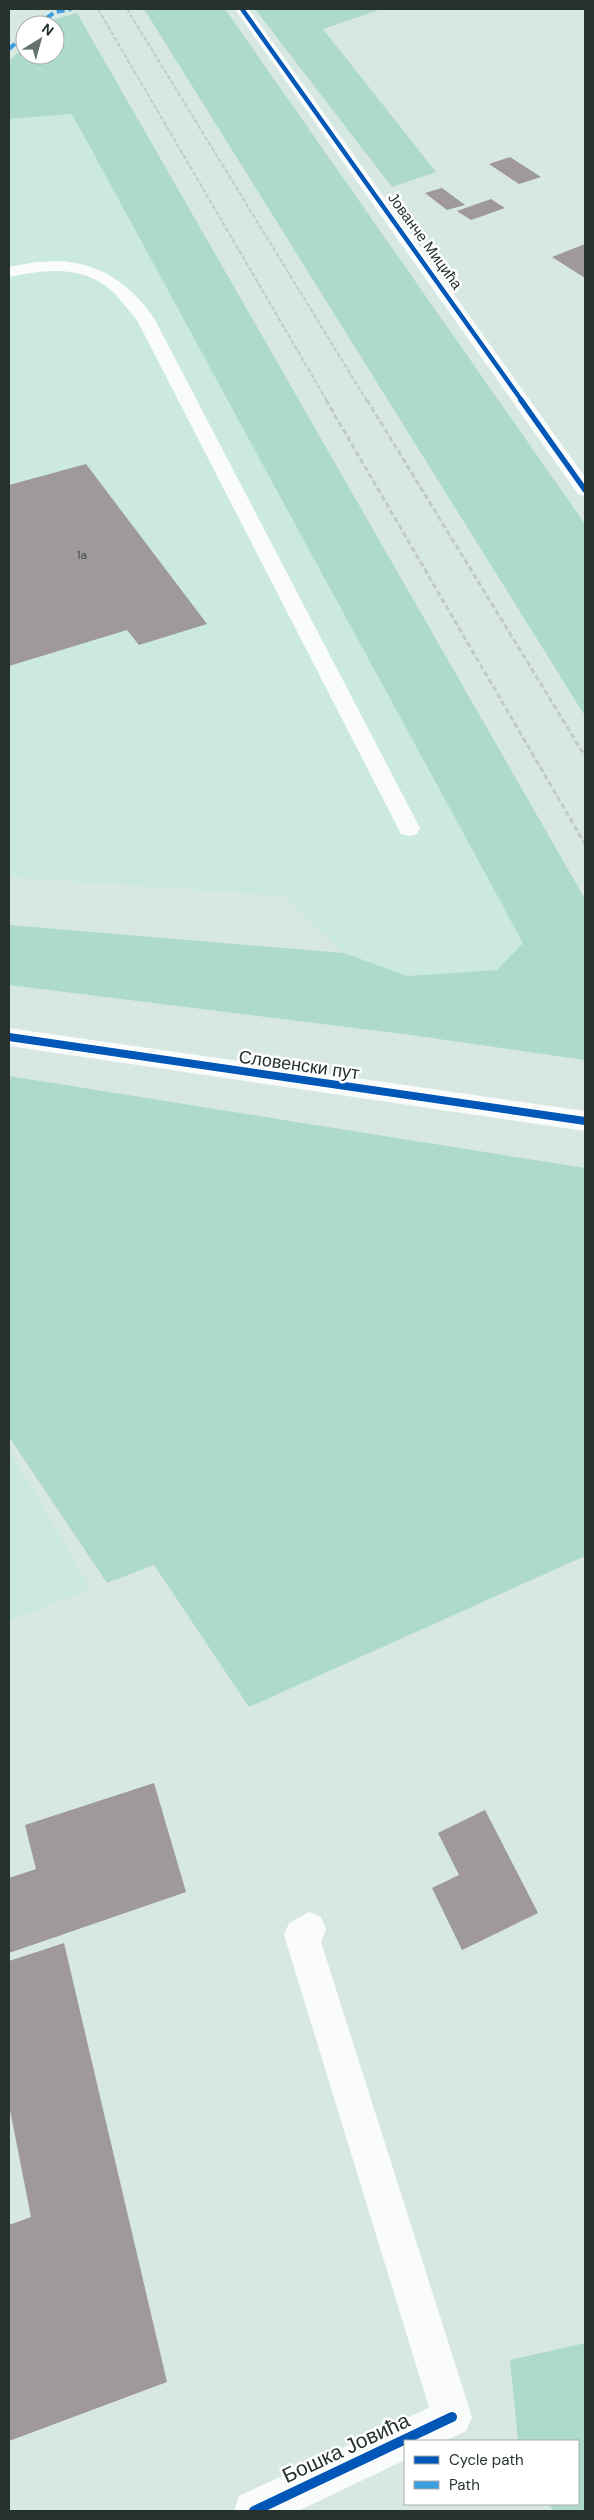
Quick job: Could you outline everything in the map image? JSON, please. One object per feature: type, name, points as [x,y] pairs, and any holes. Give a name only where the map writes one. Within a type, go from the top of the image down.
[{"type":"street","name":"Јованче Мицића","points":[[242,9],[585,490]]},
{"type":"street","points":[[9,272],[69,264],[92,271],[113,284],[145,318],[409,828]]},
{"type":"street","name":"Словенски пут","points":[[9,1037],[585,1121]]},
{"type":"street","name":"Бошка Јовића","points":[[254,2511],[452,2417],[301,1935],[309,1929]]},
{"type":"shaded area","points":[[144,9],[225,9],[585,524],[585,716]]},
{"type":"shaded area","points":[[255,9],[382,9],[323,29],[436,172],[392,187]]},
{"type":"shaded area","points":[[77,13],[585,899],[585,1060],[411,1035],[9,985],[9,925],[344,953],[407,976],[497,970],[523,943],[72,114],[9,119],[9,61],[15,55],[15,65],[65,65],[65,16]]},
{"type":"shaded area","points":[[72,114],[523,943],[497,970],[407,976],[344,953],[284,896],[9,877],[9,119]]},
{"type":"shaded area","points":[[9,1076],[585,1168],[585,1556],[249,1707],[154,1565],[107,1583],[9,1437]]},
{"type":"shaded area","points":[[9,1449],[91,1589],[9,1621]]},
{"type":"shaded area","points":[[585,2343],[585,2511],[553,2511],[550,2505],[579,2505],[579,2440],[518,2440],[510,2360]]},
{"type":"building","points":[[510,157],[541,177],[519,184],[489,164]]},
{"type":"building","points":[[442,188],[465,205],[447,210],[425,193]]},
{"type":"building","points":[[491,199],[505,208],[471,220],[457,211]]},
{"type":"building","points":[[585,244],[585,278],[552,257]]},
{"type":"building","points":[[86,464],[207,624],[139,645],[127,630],[9,666],[9,485]]},
{"type":"building","points":[[154,1783],[186,1892],[9,1953],[9,1878],[36,1869],[25,1825]]},
{"type":"building","points":[[485,1810],[538,1913],[462,1950],[432,1888],[459,1875],[438,1833]]},
{"type":"building","points":[[64,1943],[167,2382],[9,2441],[9,2225],[31,2217],[9,2105],[9,1961]]},
{"type":"railway","points":[[98,9],[327,401]]},
{"type":"railway","points":[[127,9],[367,401]]},
{"type":"railway","points":[[326,400],[585,844]]},
{"type":"railway","points":[[367,400],[585,756]]},
{"type":"marked path","points":[[51,15],[55,12],[71,9]]},
{"type":"marked path","points":[[9,49],[15,44]]},
{"type":"cycle path","points":[[242,9],[585,490]]},
{"type":"cycle path","points":[[9,1037],[585,1121]]},
{"type":"cycle path","points":[[254,2511],[452,2417]]}]
